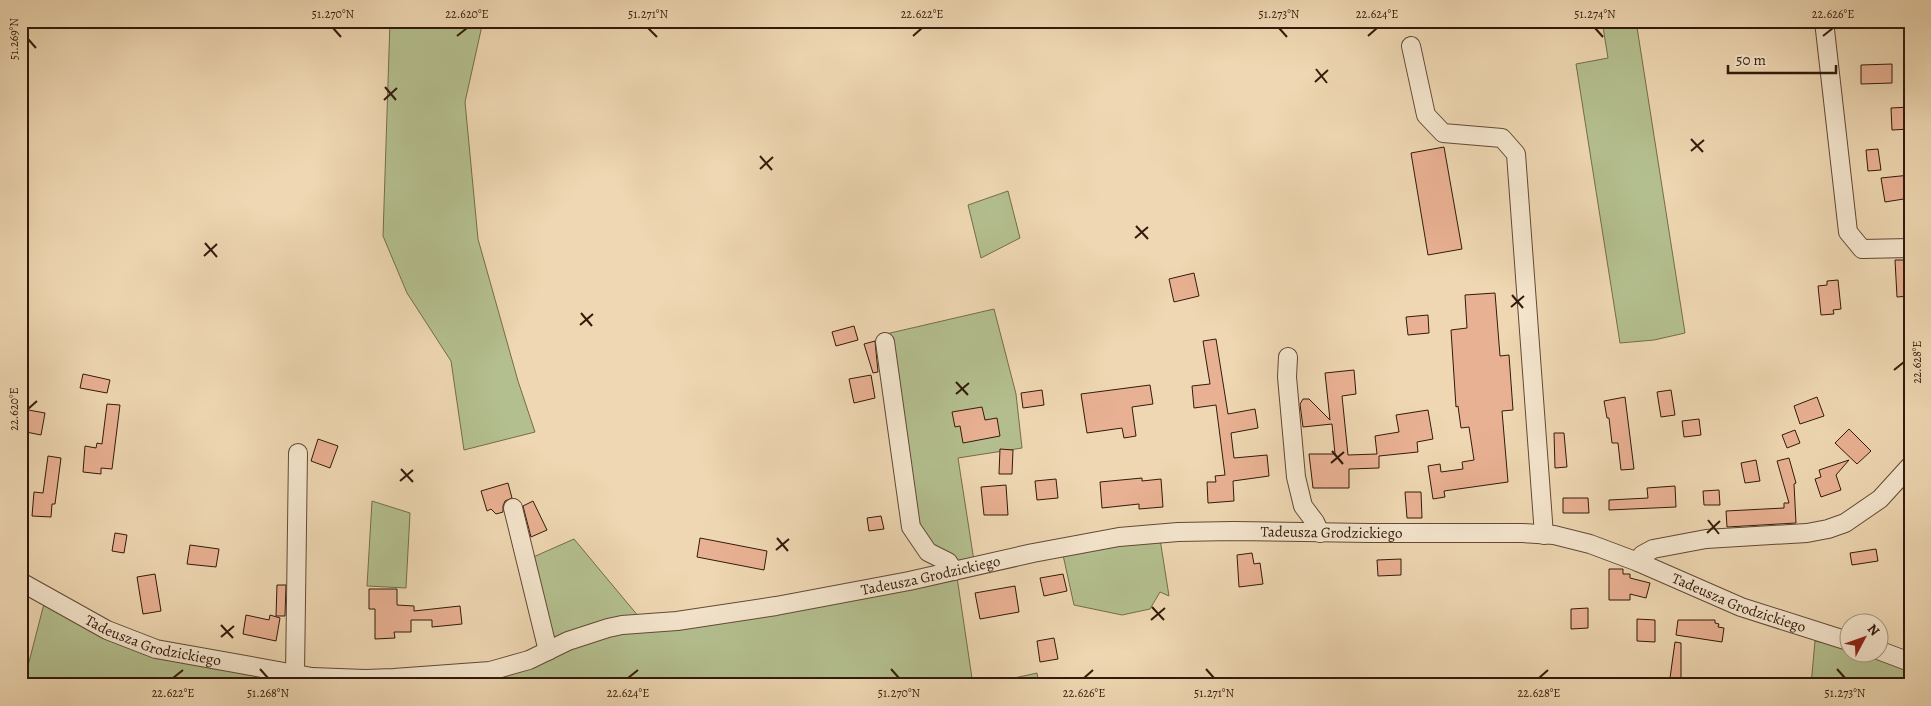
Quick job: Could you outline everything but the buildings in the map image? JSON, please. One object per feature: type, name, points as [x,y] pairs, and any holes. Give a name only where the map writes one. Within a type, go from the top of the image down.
[{"type":"street","points":[[1824,21],[1848,232],[1862,250],[1910,248]]},
{"type":"street","points":[[1411,46],[1426,115],[1444,133],[1502,138],[1516,154],[1544,535]]},
{"type":"street","points":[[885,342],[911,527],[919,542],[928,552],[948,562],[954,571]]},
{"type":"street","points":[[1288,356],[1286,377],[1296,477],[1303,506],[1315,522],[1320,533]]},
{"type":"street","points":[[295,674],[298,453]]},
{"type":"street","points":[[1638,562],[1642,555],[1654,549],[1706,539],[1807,533],[1845,523],[1880,498],[1910,466]]},
{"type":"street","points":[[513,508],[548,652]]},
{"type":"street","name":"Tadeusza Grodzickiego","points":[[21,582],[43,592],[107,630],[144,646],[176,654],[295,674],[365,679],[472,673],[511,666],[568,642],[622,625],[668,622],[745,612],[902,583],[1033,553],[1119,537],[1212,531],[1544,535],[1576,540],[1638,562],[1741,608],[1838,638]]},
{"type":"street","points":[[1888,654],[1910,662]]},
{"type":"green space","points":[[390,21],[483,21],[465,102],[478,239],[518,381],[535,432],[464,450],[451,361],[407,293],[383,236]]},
{"type":"green space","points":[[1602,21],[1636,21],[1685,333],[1654,340],[1620,343],[1576,64],[1608,58]]},
{"type":"green space","points":[[1008,191],[1020,238],[981,258],[968,205]]},
{"type":"green space","points":[[994,309],[1016,394],[1022,448],[958,458],[974,561],[954,565],[922,539],[886,334]]},
{"type":"green space","points":[[372,501],[410,513],[406,588],[367,586]]},
{"type":"green space","points":[[574,539],[639,617],[590,624],[552,643],[531,558]]},
{"type":"green space","points":[[1160,539],[1169,596],[1160,592],[1150,609],[1122,615],[1074,605],[1063,555]]},
{"type":"green space","points":[[957,577],[973,685],[483,685],[481,672],[568,641]]},
{"type":"green space","points":[[45,600],[140,639],[331,685],[23,685]]},
{"type":"green space","points":[[1815,641],[1838,646],[1838,664],[1888,664],[1888,656],[1910,662],[1910,685],[1811,685]]},
{"type":"green space","points":[[1037,673],[1039,685],[982,685]]}]
